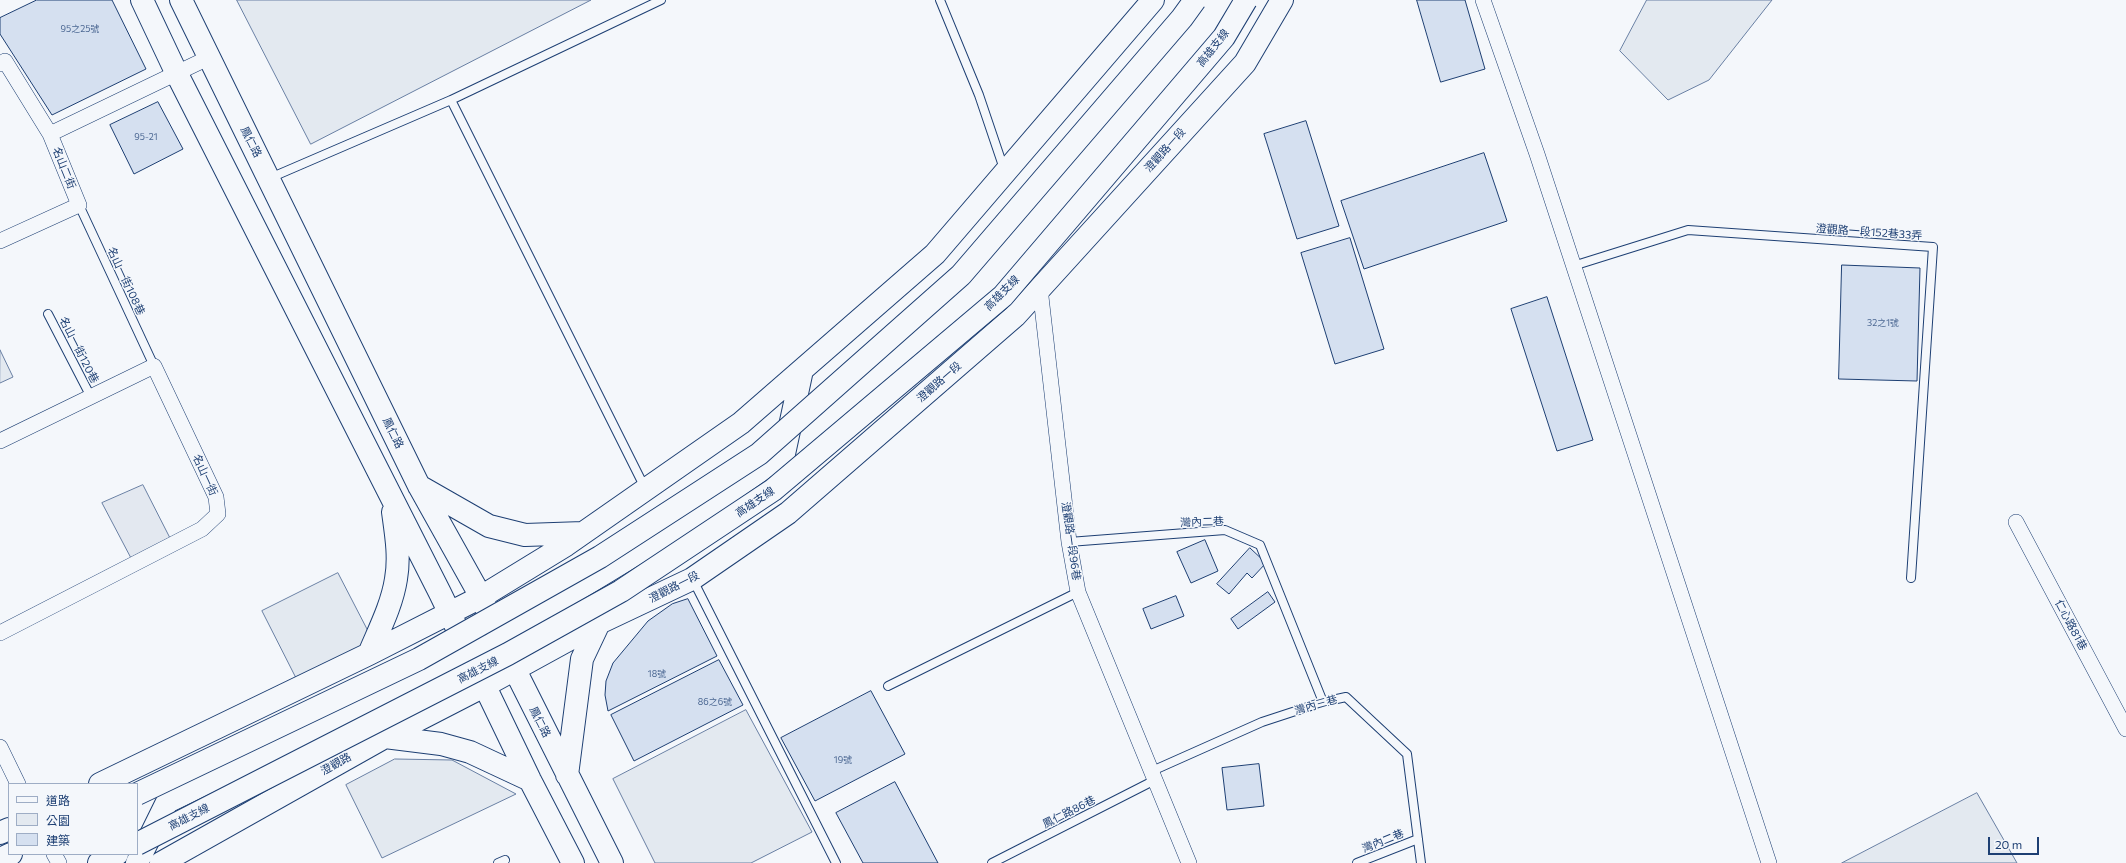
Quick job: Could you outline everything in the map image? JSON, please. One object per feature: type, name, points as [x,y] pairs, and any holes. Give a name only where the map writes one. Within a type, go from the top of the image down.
[{"type":"main road","points":[[142,0],[176,72],[391,495],[450,613],[530,780],[573,863]]},
{"type":"main road","name":"鳳仁路","points":[[181,0],[208,58],[269,178],[419,486],[481,597],[515,670],[612,863]]},
{"type":"main road","points":[[102,783],[369,654],[481,597],[583,534],[741,423],[935,254],[1153,0]]},
{"type":"main road","points":[[138,794],[419,659],[600,557],[759,454],[961,275],[1182,18],[1195,0]]},
{"type":"main road","name":"高雄支線","points":[[138,843],[508,654],[621,591],[773,490],[1002,296],[1224,37],[1246,0]]},
{"type":"main road","name":"澄觀路一段","points":[[515,670],[599,623],[692,579],[788,513],[1015,316],[1245,63],[1282,0]]},
{"type":"main road","points":[[137,863],[167,802],[333,722],[471,659],[496,631],[676,530],[784,454],[802,370]]},
{"type":"main road","points":[[419,486],[488,526],[525,535],[583,534]]},
{"type":"main road","points":[[369,654],[386,612],[396,579],[397,545],[391,495]]},
{"type":"main road","points":[[567,775],[582,659],[599,623]]},
{"type":"main road","name":"澄觀路","points":[[161,863],[384,737],[515,670]]},
{"type":"main road","points":[[384,737],[441,744],[470,752],[530,780]]},
{"type":"main road","points":[[99,863],[115,855]]},
{"type":"street","points":[[1483,0],[1573,266],[1769,863]]},
{"type":"street","points":[[50,134],[176,72],[208,58]]},
{"type":"street","name":"名山二街","points":[[2,60],[50,134],[79,205]]},
{"type":"street","points":[[0,241],[79,205]]},
{"type":"street","name":"澄觀路一段96巷","points":[[1040,288],[1069,542],[1078,592],[1154,776]]},
{"type":"street","points":[[0,441],[154,366]]},
{"type":"street","name":"名山一街","points":[[0,633],[202,529],[218,514],[216,497],[154,366]]},
{"type":"street","name":"仁心路81巷","points":[[2016,522],[2126,729]]},
{"type":"street","points":[[0,747],[18,783]]},
{"type":"street","points":[[1154,776],[1189,863]]},
{"type":"lane","points":[[269,178],[451,100],[661,0]]},
{"type":"lane","points":[[940,0],[979,95],[1005,172]]},
{"type":"lane","points":[[451,100],[646,490]]},
{"type":"lane","name":"名山一街108巷","points":[[79,205],[154,366]]},
{"type":"lane","name":"澄觀路一段152巷33弄","points":[[1573,266],[1688,230],[1933,247],[1911,578]]},
{"type":"lane","name":"名山一街120巷","points":[[48,314],[91,397]]},
{"type":"lane","name":"灣內二巷","points":[[1069,542],[1225,530],[1260,545],[1323,702]]},
{"type":"lane","points":[[692,579],[836,863]]},
{"type":"lane","points":[[888,686],[1078,592]]},
{"type":"lane","name":"灣內三巷","points":[[1154,776],[1262,722],[1323,702],[1346,697],[1407,754],[1421,863]]},
{"type":"lane","name":"鳳仁路86巷","points":[[992,863],[1154,776]]},
{"type":"lane","name":"灣內二巷","points":[[1357,863],[1418,839]]},
{"type":"green space","points":[[237,0],[591,0],[311,144]]},
{"type":"green space","points":[[1647,0],[1772,0],[1709,80],[1668,100],[1620,51]]},
{"type":"green space","points":[[0,350],[13,377],[0,383]]},
{"type":"green space","points":[[338,573],[368,631],[364,647],[297,680],[262,611]]},
{"type":"green space","points":[[746,710],[812,832],[751,863],[655,863],[613,779]]},
{"type":"green space","points":[[395,759],[452,760],[516,794],[382,858],[346,785]]},
{"type":"green space","points":[[1977,793],[2017,863],[1842,863]]},
{"type":"shaded area","points":[[143,485],[171,540],[132,560],[102,503]]},
{"type":"building","points":[[37,0],[112,0],[146,69],[52,115],[0,34],[0,18]]},
{"type":"building","points":[[1417,0],[1465,0],[1485,69],[1441,82]]},
{"type":"building","points":[[158,102],[183,149],[134,174],[110,125]]},
{"type":"building","points":[[1306,121],[1339,226],[1297,239],[1264,134]]},
{"type":"building","points":[[1484,153],[1507,221],[1364,269],[1341,201]]},
{"type":"building","points":[[1350,238],[1384,349],[1335,364],[1301,253]]},
{"type":"building","points":[[1842,265],[1920,268],[1917,381],[1839,379]]},
{"type":"building","points":[[1547,297],[1593,440],[1557,451],[1511,309]]},
{"type":"building","points":[[1205,540],[1218,571],[1191,583],[1177,552]]},
{"type":"building","points":[[1250,548],[1266,563],[1252,578],[1247,573],[1229,594],[1217,584]]},
{"type":"building","points":[[1268,592],[1275,602],[1238,629],[1231,619]]},
{"type":"building","points":[[1176,596],[1184,616],[1151,629],[1143,609]]},
{"type":"building","points":[[688,599],[717,656],[608,711],[605,695],[606,681],[613,663],[648,621],[672,604]]},
{"type":"building","points":[[719,660],[743,705],[634,761],[611,715]]},
{"type":"building","points":[[871,691],[905,754],[815,801],[781,738]]},
{"type":"building","points":[[1259,764],[1264,806],[1227,810],[1222,768]]},
{"type":"building","points":[[895,782],[938,863],[863,863],[836,813]]}]
